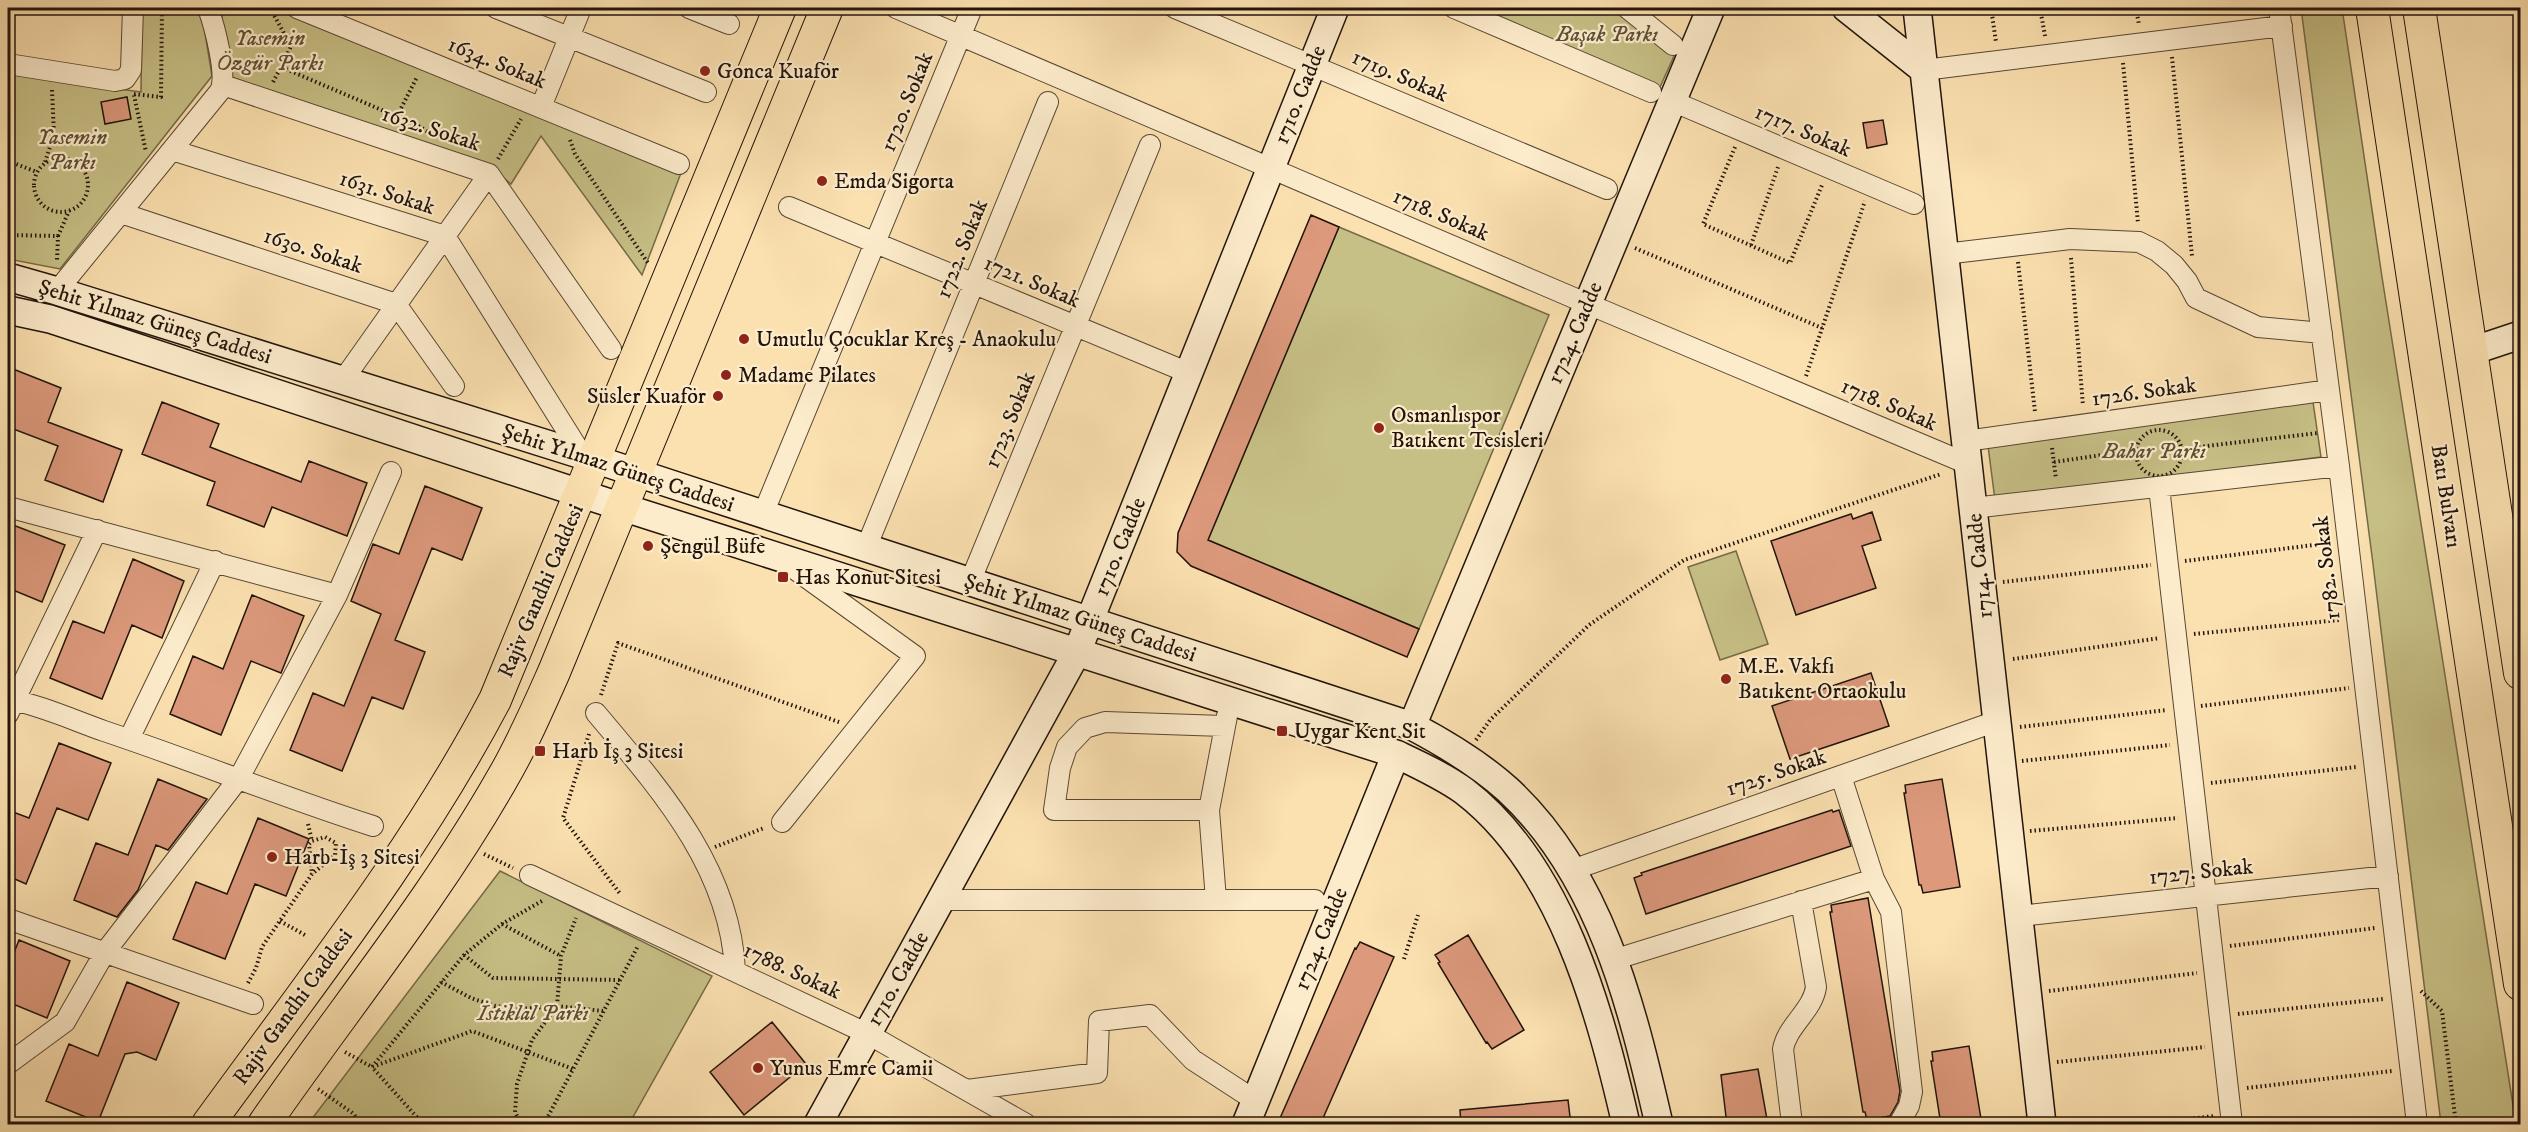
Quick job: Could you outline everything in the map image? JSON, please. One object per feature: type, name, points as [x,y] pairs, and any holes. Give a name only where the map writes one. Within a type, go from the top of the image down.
[{"type":"main road","name":"Rajiv Gandhi Caddesi","points":[[208,1125],[416,837],[446,789],[495,700],[581,494],[588,457],[665,288],[780,8]]},
{"type":"main road","name":"Rajiv Gandhi Caddesi","points":[[264,1125],[462,844],[502,778],[530,724],[622,507],[827,8]]},
{"type":"main road","name":"1710. Cadde","points":[[818,1125],[1077,652],[1335,8]]},
{"type":"main road","name":"1724. Cadde","points":[[1412,726],[1615,239],[1662,96],[1711,8]]},
{"type":"main road","points":[[1846,8],[1924,70]]},
{"type":"main road","name":"1714. Cadde","points":[[1917,8],[2042,1125]]},
{"type":"main road","name":"Batı Bulvarı","points":[[2372,8],[2520,984]]},
{"type":"main road","name":"Batı Bulvarı","points":[[2419,8],[2520,673]]},
{"type":"main road","name":"Şehit Yılmaz Güneş Caddesi","points":[[8,278],[57,291],[588,457],[1412,726],[1465,755],[1507,789],[1539,822],[1572,870],[1596,918],[1613,960],[1647,1068],[1659,1125]]},
{"type":"main road","name":"Şehit Yılmaz Güneş Caddesi","points":[[8,310],[50,320],[581,494],[1077,652],[1227,714],[1396,754],[1464,791],[1512,841],[1539,880],[1556,909],[1579,960],[1614,1074],[1626,1125]]},
{"type":"main road","points":[[2472,351],[2520,335]]},
{"type":"main road","name":"1724. Cadde","points":[[1251,1113],[1396,754]]},
{"type":"street","points":[[8,64],[115,81],[125,78],[129,75],[133,8]]},
{"type":"street","points":[[57,291],[223,85],[216,38],[208,8]]},
{"type":"street","name":"1634. Sokak","points":[[297,8],[679,164]]},
{"type":"street","points":[[496,8],[706,92]]},
{"type":"street","points":[[536,105],[581,8]]},
{"type":"street","points":[[689,8],[729,24]]},
{"type":"street","name":"1718. Sokak","points":[[896,8],[1800,394],[1967,453]]},
{"type":"street","name":"1720. Sokak","points":[[763,514],[972,8]]},
{"type":"street","name":"1719. Sokak","points":[[1174,8],[1607,189]]},
{"type":"street","name":"1717. Sokak","points":[[1454,8],[1914,204]]},
{"type":"street","points":[[1627,8],[1673,45]]},
{"type":"street","points":[[1924,70],[2170,40],[2280,17]]},
{"type":"street","name":"1782. Sokak","points":[[2280,17],[2335,430],[2393,926],[2411,994],[2410,1068],[2417,1125]]},
{"type":"street","name":"1632. Sokak","points":[[223,85],[489,174],[611,349]]},
{"type":"street","name":"1722. Sokak","points":[[866,548],[1048,102]]},
{"type":"street","name":"1723. Sokak","points":[[970,582],[1150,145]]},
{"type":"street","name":"1631. Sokak","points":[[172,150],[445,236],[588,457]]},
{"type":"street","points":[[342,380],[489,174]]},
{"type":"street","name":"1721. Sokak","points":[[789,207],[1189,373]]},
{"type":"street","name":"1630. Sokak","points":[[121,213],[396,304]]},
{"type":"street","points":[[1945,254],[2070,239],[2139,242],[2157,251],[2174,265],[2187,281],[2196,298],[2258,327],[2322,333]]},
{"type":"street","points":[[396,304],[454,386]]},
{"type":"street","name":"1726. Sokak","points":[[1967,453],[2043,430],[2329,390]]},
{"type":"street","points":[[1973,508],[2339,466]]},
{"type":"street","points":[[8,1064],[65,1022],[105,952],[239,777],[337,595],[391,472]]},
{"type":"street","points":[[2159,487],[2232,1119]]},
{"type":"street","points":[[8,507],[337,595]]},
{"type":"street","points":[[97,530],[9,705],[129,739],[239,777],[303,804],[373,826]]},
{"type":"street","points":[[778,557],[915,656],[782,822]]},
{"type":"street","points":[[129,739],[215,561]]},
{"type":"street","points":[[596,713],[663,794],[700,852],[721,898],[733,941],[735,970]]},
{"type":"street","points":[[1209,810],[1054,810],[1060,768],[1067,747],[1085,728],[1106,722],[1227,714],[1209,810],[1216,900]]},
{"type":"street","name":"1725. Sokak","points":[[1572,870],[1997,721]]},
{"type":"street","points":[[1841,776],[1874,879],[1891,912],[1912,1092],[1910,1106],[1899,1125]]},
{"type":"street","name":"1788. Sokak","points":[[530,876],[868,1034],[1026,1125]]},
{"type":"street","name":"1727. Sokak","points":[[2019,916],[2388,876]]},
{"type":"street","points":[[1613,960],[1874,879]]},
{"type":"street","points":[[941,900],[1315,900]]},
{"type":"street","points":[[1792,1125],[1783,1049],[1785,1040],[1813,998],[1816,987],[1801,901]]},
{"type":"street","points":[[8,919],[253,1004]]},
{"type":"street","points":[[967,1090],[1097,1073],[1099,1021],[1150,1015],[1251,1113]]},
{"type":"path","points":[[133,94],[161,97],[162,8]]},
{"type":"path","points":[[264,99],[291,46],[270,8]]},
{"type":"path","points":[[1991,8],[1999,61]]},
{"type":"path","points":[[2040,8],[2048,55]]},
{"type":"path","points":[[2170,40],[2196,298]]},
{"type":"path","points":[[2121,46],[2139,242]]},
{"type":"path","points":[[397,116],[426,60]]},
{"type":"path","points":[[280,67],[417,125],[435,137]]},
{"type":"path","points":[[45,163],[54,135],[51,71]]},
{"type":"path","points":[[129,75],[151,176]]},
{"type":"path","points":[[489,174],[536,105]]},
{"type":"path","points":[[561,116],[575,154],[665,288]]},
{"type":"path","points":[[8,124],[13,135],[8,151]]},
{"type":"path","points":[[1741,130],[1703,224],[1750,246],[1790,263],[1829,168]]},
{"type":"path","points":[[1750,246],[1785,149]]},
{"type":"path","points":[[57,291],[58,236],[69,211],[84,200],[88,181],[80,165],[72,159],[53,158],[37,172],[34,180],[38,198],[51,210],[69,211]]},
{"type":"path","points":[[8,161],[37,172]]},
{"type":"path","points":[[1800,394],[1871,186]]},
{"type":"path","points":[[8,234],[58,236]]},
{"type":"path","points":[[1615,239],[1822,328]]},
{"type":"path","points":[[2070,239],[2085,424]]},
{"type":"path","points":[[2016,246],[2043,430],[2054,462],[2059,498]]},
{"type":"path","points":[[2181,449],[2335,430]]},
{"type":"path","points":[[2155,431],[2169,433],[2175,437],[2181,449],[2179,464],[2175,470],[2161,476],[2148,474],[2142,469],[2136,457],[2136,450],[2143,437],[2155,431]]},
{"type":"path","points":[[2054,462],[2136,450]]},
{"type":"path","points":[[1465,755],[1490,720],[1589,624],[1684,560],[1967,453]]},
{"type":"path","points":[[544,1125],[646,929],[563,818],[618,644],[857,728]]},
{"type":"path","points":[[2002,764],[2188,744]]},
{"type":"path","points":[[2193,785],[2374,765]]},
{"type":"path","points":[[2010,833],[2197,817]]},
{"type":"path","points":[[700,852],[782,822]]},
{"type":"path","points":[[252,978],[262,947],[312,874],[336,855],[336,843],[325,837],[312,840],[309,844],[312,874]]},
{"type":"path","points":[[462,844],[530,876]]},
{"type":"path","points":[[372,1067],[464,955],[502,924],[561,890]]},
{"type":"path","points":[[521,1125],[515,1113],[517,1084],[532,1040],[557,1006],[561,956],[583,900]]},
{"type":"path","points":[[1404,959],[1418,915]]},
{"type":"path","points":[[280,921],[305,935]]},
{"type":"path","points":[[502,924],[561,956]]},
{"type":"path","points":[[2212,949],[2393,926]]},
{"type":"path","points":[[464,955],[493,978],[559,981],[620,980]]},
{"type":"path","points":[[2028,994],[2215,971]]},
{"type":"path","points":[[441,982],[471,998],[495,1006],[520,1009],[557,1006],[603,1011]]},
{"type":"path","points":[[2220,1016],[2411,994],[2442,1011],[2456,1125]]},
{"type":"path","points":[[372,1067],[472,1030],[573,1069]]},
{"type":"path","points":[[323,1040],[372,1067],[423,1125]]},
{"type":"path","points":[[2036,1065],[2223,1045]]},
{"type":"path","points":[[2228,1090],[2410,1068]]},
{"type":"path","points":[[298,1075],[354,1114],[360,1125]]},
{"type":"path","points":[[2149,1125],[2232,1119]]},
{"type":"green space","name":"Yasemin Parkı","points":[[142,8],[198,8],[204,27],[212,76],[60,269],[8,259],[8,74],[141,92]]},
{"type":"green space","name":"Yasemin Özgür Parkı","points":[[221,8],[279,8],[681,173],[642,275],[541,136],[511,184],[487,164],[229,83]]},
{"type":"green space","name":"Başak Parkı","points":[[1480,8],[1615,8],[1675,54],[1660,87]]},
{"type":"green space","points":[[2301,8],[2342,8],[2382,277],[2516,1124],[2441,1124],[2373,564]]},
{"type":"green space","name":"Osmanlıspor Batıkent Tesisleri","points":[[1339,227],[1549,315],[1419,629],[1208,540]]},
{"type":"green space","name":"Bahar Parkı","points":[[2313,402],[2321,457],[1995,500],[1988,446]]},
{"type":"green space","points":[[1736,551],[1768,644],[1720,660],[1688,567]]},
{"type":"green space","name":"İstiklal Parkı","points":[[500,871],[712,976],[629,1124],[308,1124]]},
{"type":"building","points":[[127,97],[131,119],[105,124],[101,102]]},
{"type":"building","points":[[1883,120],[1887,144],[1867,148],[1863,123]]},
{"type":"building","points":[[1311,215],[1339,227],[1208,540],[1419,629],[1407,657],[1191,566],[1177,552],[1178,533]]},
{"type":"building","points":[[8,367],[61,388],[48,422],[122,450],[103,502],[45,480],[58,446],[8,427]]},
{"type":"building","points":[[162,402],[219,424],[210,447],[301,482],[309,461],[367,483],[347,536],[272,507],[264,527],[207,505],[215,482],[142,454]]},
{"type":"building","points":[[425,486],[482,508],[462,560],[432,548],[395,640],[425,652],[403,709],[372,697],[342,771],[290,750],[313,693],[344,706],[381,614],[351,601],[373,544],[399,554]]},
{"type":"building","points":[[1872,512],[1881,540],[1862,546],[1876,588],[1796,615],[1771,541],[1851,514],[1853,519]]},
{"type":"building","points":[[13,525],[65,545],[42,602],[8,588],[8,539]]},
{"type":"building","points":[[133,559],[184,581],[162,638],[132,625],[102,699],[50,678],[73,621],[104,633]]},
{"type":"building","points":[[252,595],[304,616],[281,673],[251,661],[221,735],[170,714],[193,656],[223,669]]},
{"type":"building","points":[[1871,673],[1889,726],[1790,759],[1772,706]]},
{"type":"building","points":[[59,743],[111,763],[88,820],[57,808],[26,884],[8,876],[8,810],[29,818]]},
{"type":"building","points":[[158,779],[207,799],[168,850],[156,845],[138,890],[117,917],[74,900],[96,843],[128,855]]},
{"type":"building","points":[[1942,779],[1960,887],[1923,893],[1919,885],[1904,793],[1906,793],[1905,785]]},
{"type":"building","points":[[1832,810],[1833,812],[1839,810],[1851,846],[1646,914],[1634,878],[1642,875],[1641,873]]},
{"type":"building","points":[[258,818],[309,839],[286,896],[255,884],[225,959],[173,939],[196,882],[227,894]]},
{"type":"building","points":[[1868,898],[1900,1091],[1898,1102],[1890,1116],[1867,1120],[1863,1112],[1830,912],[1832,912],[1831,905]]},
{"type":"building","points":[[1468,935],[1524,1030],[1492,1049],[1486,1043],[1435,955]]},
{"type":"building","points":[[19,940],[70,961],[47,1018],[8,1002],[8,968]]},
{"type":"building","points":[[1360,942],[1394,957],[1320,1125],[1277,1125],[1355,948]]},
{"type":"building","points":[[127,982],[179,1003],[156,1060],[137,1052],[125,1054],[98,1122],[46,1101],[69,1044],[98,1056]]},
{"type":"building","name":"Yunus Emre Camii","points":[[772,1022],[806,1064],[744,1115],[710,1072]]},
{"type":"building","points":[[1969,1046],[1982,1125],[1941,1125],[1931,1061],[1933,1061],[1932,1052]]},
{"type":"building","points":[[1758,1069],[1768,1125],[1727,1125],[1721,1075]]},
{"type":"building","points":[[1568,1100],[1571,1125],[1461,1125],[1460,1110]]},
{"type":"place","name":"Gonca Kuaför","points":[[705,71]]},
{"type":"place","name":"Emda Sigorta","points":[[822,181]]},
{"type":"place","name":"Umutlu Çocuklar Kreş - Anaokulu","points":[[744,339]]},
{"type":"place","name":"Madame Pilates","points":[[726,375]]},
{"type":"place","name":"Süsler Kuaför","points":[[718,396]]},
{"type":"place","name":"Osmanlıspor Batıkent Tesisleri","points":[[1379,428]]},
{"type":"place","name":"Şengül Büfe","points":[[648,546]]},
{"type":"place","name":"Has Konut Sitesi","points":[[783,577]]},
{"type":"place","name":"M.E. Vakfı Batıkent Ortaokulu","points":[[1726,679]]},
{"type":"place","name":"Uygar Kent Sit","points":[[1282,731]]},
{"type":"place","name":"Harb İş 3 Sitesi","points":[[540,751]]},
{"type":"place","name":"Harb-İş 3 Sitesi","points":[[272,857]]},
{"type":"place","name":"Yunus Emre Camii","points":[[758,1068]]}]
